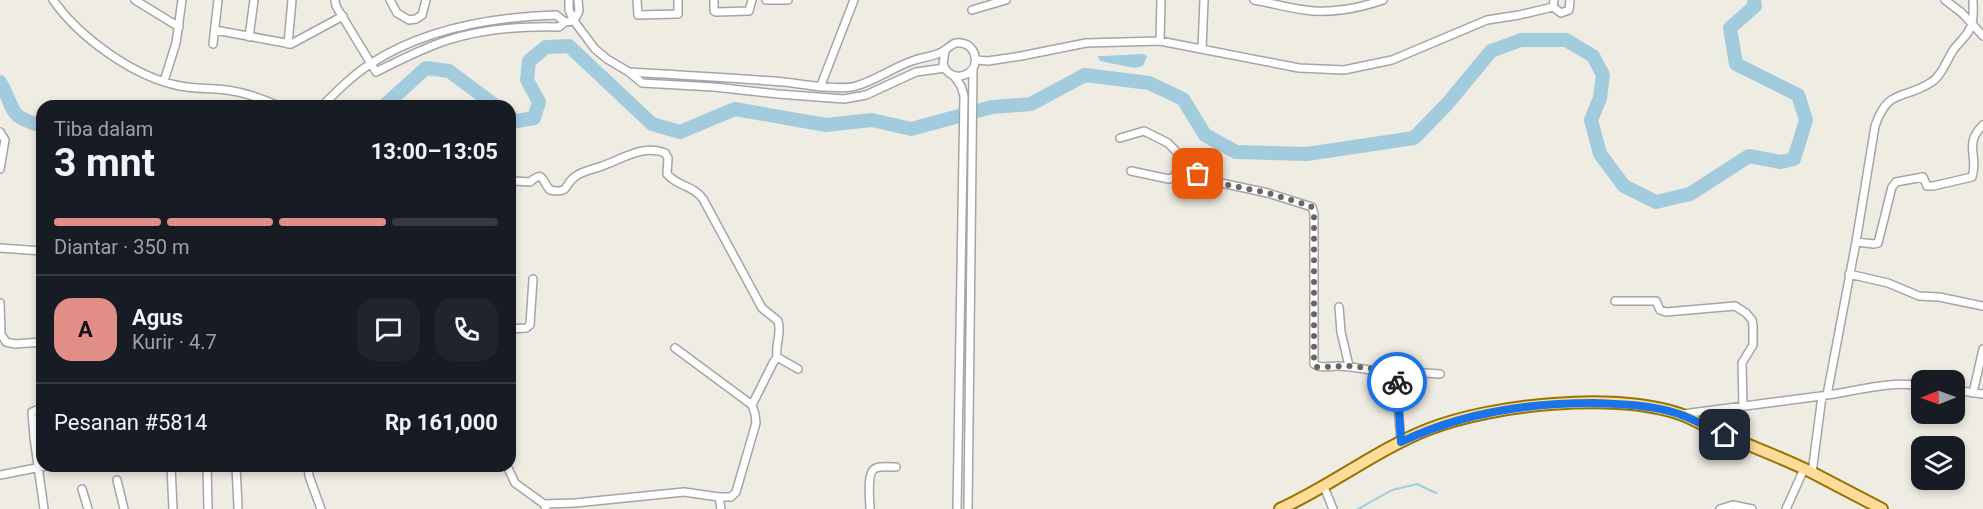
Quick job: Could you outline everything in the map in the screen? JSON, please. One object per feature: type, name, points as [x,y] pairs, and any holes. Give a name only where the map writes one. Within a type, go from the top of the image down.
[{"type":"main road","points":[[1280,509],[1428,429],[1461,419],[1534,405],[1610,404],[1639,405],[1679,414],[1808,471],[1882,509]]},
{"type":"street","points":[[53,0],[80,31],[129,66],[179,86],[228,90],[262,100]]},
{"type":"street","points":[[135,0],[179,27]]},
{"type":"street","points":[[164,81],[176,43],[182,0]]},
{"type":"street","points":[[213,44],[218,0]]},
{"type":"street","points":[[249,37],[254,0]]},
{"type":"street","points":[[288,44],[292,0]]},
{"type":"street","points":[[335,0],[376,72],[448,40],[501,30],[559,27],[565,22],[574,21]]},
{"type":"street","points":[[390,0],[397,13],[409,20],[422,15],[426,0]]},
{"type":"street","points":[[569,0],[569,10],[574,21],[595,49],[642,83],[844,99],[866,95],[916,72],[945,68]]},
{"type":"street","points":[[574,21],[579,11],[578,0]]},
{"type":"street","points":[[637,0],[638,15],[678,14],[678,0]]},
{"type":"street","points":[[714,0],[714,11],[716,12],[749,11],[752,0]]},
{"type":"street","points":[[766,0],[788,0]]},
{"type":"street","points":[[821,85],[854,0]]},
{"type":"street","points":[[972,10],[995,1],[1006,0]]},
{"type":"street","points":[[1160,41],[1161,0]]},
{"type":"street","points":[[1202,49],[1204,0]]},
{"type":"street","points":[[1254,0],[1288,3],[1303,10],[1328,11],[1383,0]]},
{"type":"street","points":[[1328,11],[1329,0]]},
{"type":"street","points":[[976,60],[988,61],[1021,56],[1086,43],[1160,41],[1299,68],[1344,70],[1392,60],[1487,20],[1519,15],[1553,4],[1557,12],[1567,12],[1571,7],[1570,0]]},
{"type":"street","points":[[1945,0],[1983,36]]},
{"type":"street","points":[[1786,509],[1808,471],[1856,242],[1875,126],[1880,112],[1897,96],[1923,87],[1936,78],[1972,24],[1973,0]]},
{"type":"street","points":[[328,100],[371,63],[429,35],[499,19],[556,15],[565,22]]},
{"type":"street","points":[[215,30],[288,44],[296,43],[343,16]]},
{"type":"street","points":[[499,19],[501,30]]},
{"type":"street","points":[[629,72],[856,86],[911,61],[945,51],[953,44],[964,43],[973,50],[976,60],[973,69],[968,509]]},
{"type":"street","points":[[945,51],[942,59],[945,68],[961,86],[964,96],[957,509]]},
{"type":"street","points":[[954,76],[965,75],[973,69]]},
{"type":"street","points":[[689,74],[689,86]]},
{"type":"street","points":[[1856,242],[1878,243],[1892,187],[1896,182],[1923,177],[1927,186],[1933,186],[1972,177],[1974,169],[1972,141],[1983,125]]},
{"type":"street","points":[[1120,138],[1144,131],[1168,143],[1198,174],[1214,182],[1268,193],[1312,207],[1314,214],[1313,362],[1317,367],[1349,366],[1440,374]]},
{"type":"street","points":[[0,132],[5,140],[0,169]]},
{"type":"street","points":[[516,181],[530,182],[535,176],[539,176],[544,179],[550,190],[562,191],[567,189],[574,177],[631,154],[655,151],[665,153],[668,158],[667,174],[673,180],[699,193],[719,225],[762,308],[778,321],[780,333],[776,344],[777,357],[752,405]]},
{"type":"street","points":[[1131,171],[1172,179],[1184,160]]},
{"type":"street","points":[[0,248],[36,251]]},
{"type":"street","points":[[1849,274],[1888,283],[1919,296],[1940,297],[1983,306]]},
{"type":"street","points":[[516,329],[526,328],[530,325],[533,279]]},
{"type":"street","points":[[1615,301],[1656,301],[1660,310],[1666,312],[1735,306],[1746,313],[1752,320],[1754,345],[1742,363],[1743,406]]},
{"type":"street","points":[[0,303],[1,333],[6,342],[15,344],[36,342]]},
{"type":"street","points":[[1340,307],[1341,332],[1349,366]]},
{"type":"street","points":[[510,472],[515,483],[545,507],[684,492],[731,497],[736,492],[756,423],[752,405],[675,348]]},
{"type":"street","points":[[1973,393],[1983,349]]},
{"type":"street","points":[[777,357],[798,369]]},
{"type":"street","points":[[1395,371],[1401,442]]},
{"type":"street","points":[[1679,414],[1825,396],[1886,385],[1911,384]]},
{"type":"street","points":[[1965,392],[1983,394]]},
{"type":"street","points":[[36,410],[32,412],[36,428]]},
{"type":"street","points":[[870,509],[869,477],[871,471],[875,468],[896,467]]},
{"type":"street","points":[[0,475],[36,468]]},
{"type":"street","points":[[42,472],[44,509]]},
{"type":"street","points":[[171,472],[173,509]]},
{"type":"street","points":[[207,472],[208,509]]},
{"type":"street","points":[[236,472],[238,507]]},
{"type":"street","points":[[309,472],[321,509]]},
{"type":"street","points":[[117,480],[124,509]]},
{"type":"street","points":[[1324,487],[1333,509]]},
{"type":"street","points":[[82,489],[88,509]]},
{"type":"street","points":[[719,497],[721,509]]},
{"type":"street","points":[[1720,509],[1733,505],[1752,509]]},
{"type":"water","points":[[1143,54],[1147,56],[1143,66],[1134,68],[1100,61],[1098,56],[1104,56]]},
{"type":"waterway","points":[[516,121],[534,118],[539,102],[527,80],[529,61],[546,47],[569,46],[652,124],[680,132],[735,109],[826,125],[872,120],[911,129],[992,107],[1031,104],[1085,75],[1149,83],[1183,99],[1205,135],[1236,152],[1307,154],[1414,138],[1448,103],[1491,51],[1521,40],[1566,40],[1593,56],[1603,75],[1600,98],[1591,120],[1600,154],[1624,186],[1656,202],[1690,194],[1749,156],[1781,162],[1794,159],[1806,120],[1798,95],[1736,64],[1730,28],[1755,6],[1754,0]]},
{"type":"waterway","points":[[391,100],[426,68],[449,71],[488,100]]},
{"type":"waterway","points":[[0,82],[17,115],[36,124]]},
{"type":"waterway","points":[[1358,509],[1392,490],[1417,484],[1436,493]]},
{"type":"way so far","points":[[1198,174],[1214,182],[1268,193],[1311,206],[1314,214],[1314,364],[1317,367],[1349,366],[1395,371],[1397,382]]},
{"type":"route","points":[[1397,382],[1401,442],[1428,429],[1486,413],[1534,405],[1577,403],[1639,405],[1679,414],[1725,435]]}]
